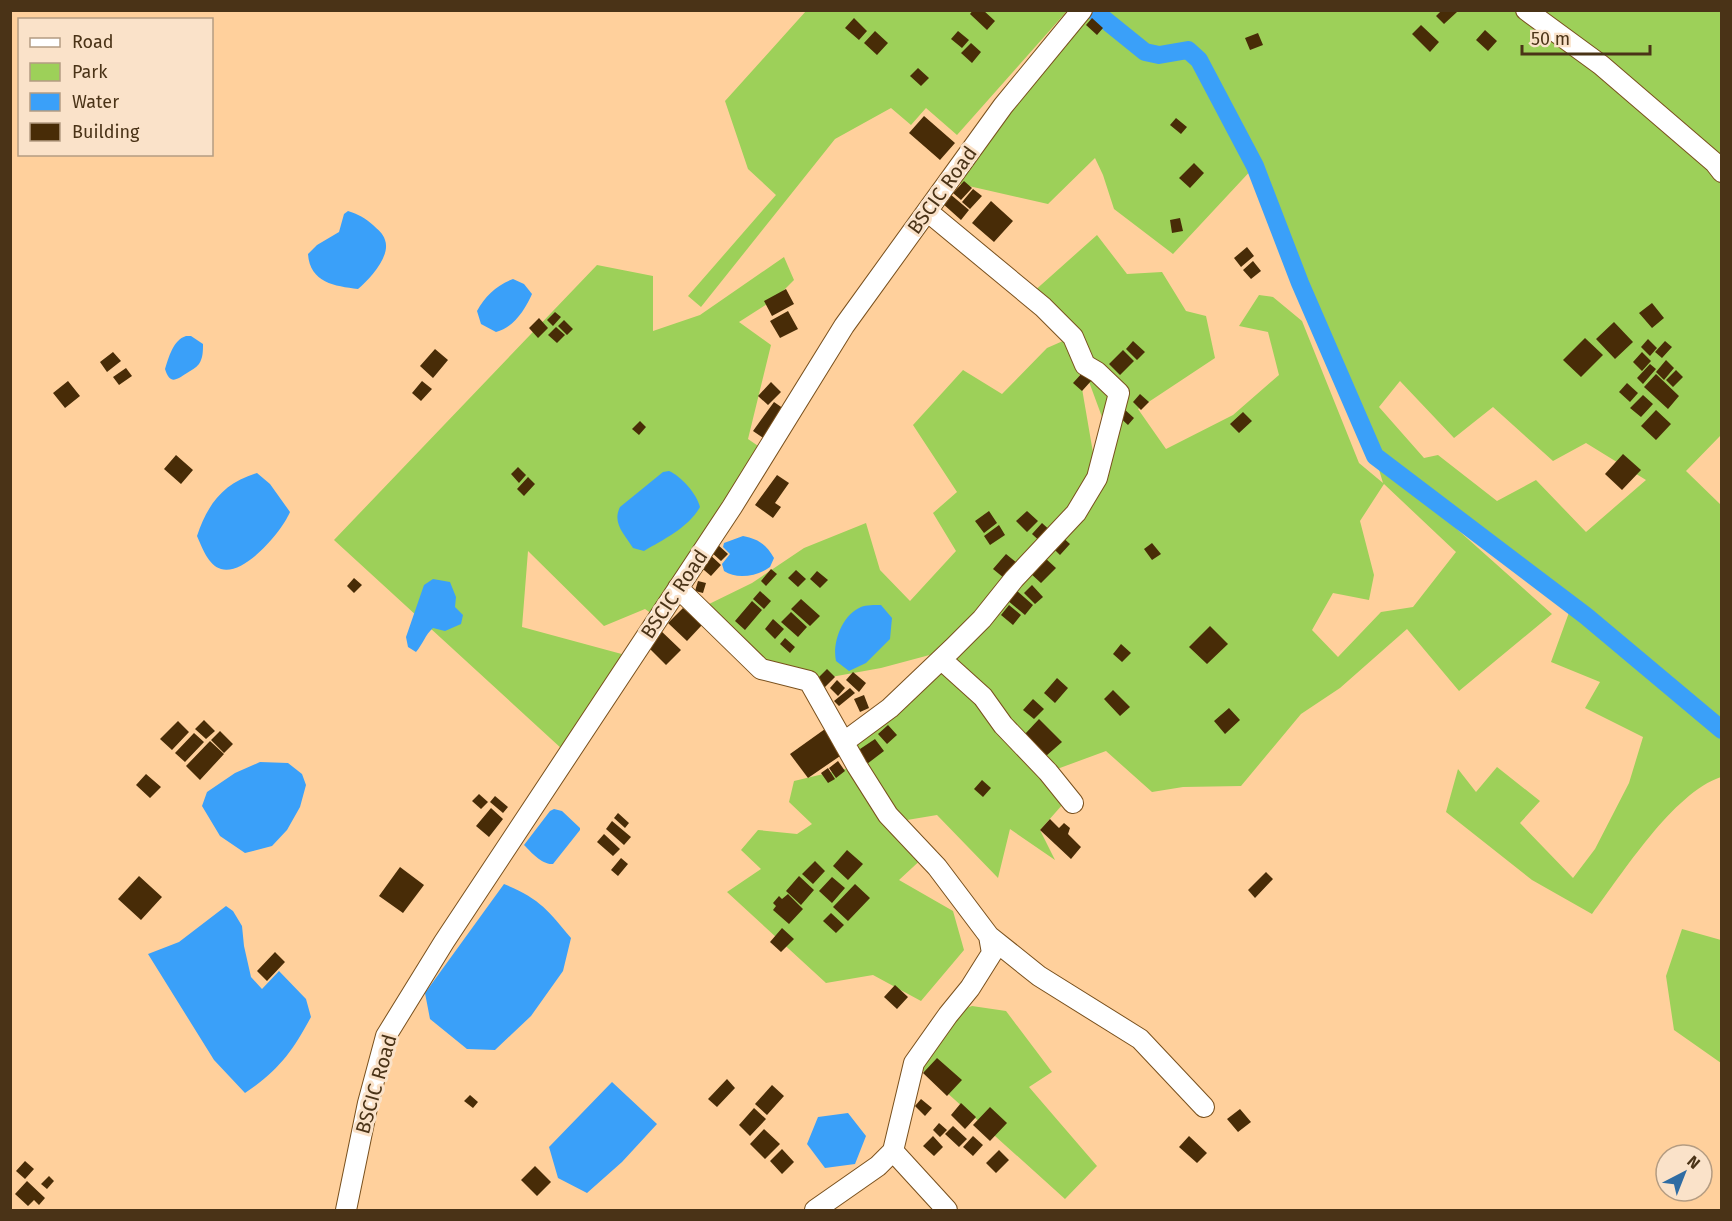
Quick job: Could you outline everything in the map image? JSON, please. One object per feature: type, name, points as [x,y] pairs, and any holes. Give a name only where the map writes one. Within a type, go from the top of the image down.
[{"type":"street","points":[[1526,10],[1601,65],[1715,163],[1722,172]]},
{"type":"street","name":"BSCIC Road","points":[[346,1210],[368,1103],[386,1036],[444,942],[732,507],[843,326],[1003,106],[1080,13]]},
{"type":"street","points":[[844,742],[890,708],[942,660],[982,619],[1014,579],[1076,513],[1097,478],[1119,393],[1085,364],[1073,337],[1043,307],[927,211]]},
{"type":"street","points":[[678,588],[761,669],[809,681],[856,766],[888,815],[937,867],[989,936],[1039,976],[1140,1039],[1204,1107]]},
{"type":"street","points":[[942,660],[983,698],[1003,725],[1048,772],[1073,803]]},
{"type":"street","points":[[815,1210],[878,1166],[893,1151],[914,1063],[970,988],[992,953],[989,936]]},
{"type":"street","points":[[893,1151],[947,1210]]},
{"type":"green space","points":[[806,11],[1067,11],[957,135],[926,108],[911,125],[891,108],[835,139],[701,307],[688,296],[776,195],[748,169],[725,101]]},
{"type":"green space","points":[[1087,11],[1526,11],[1721,172],[1721,435],[1686,471],[1721,505],[1721,777],[1685,799],[1667,817],[1650,836],[1592,914],[1532,880],[1446,812],[1458,769],[1476,792],[1497,767],[1540,801],[1520,823],[1573,878],[1595,849],[1629,783],[1643,737],[1585,708],[1600,682],[1551,662],[1571,607],[1384,464],[1552,614],[1459,691],[1407,629],[1340,688],[1301,714],[1241,786],[1183,787],[1152,792],[1106,751],[1049,772],[1063,804],[1040,830],[1055,860],[1010,829],[998,878],[937,815],[907,820],[897,817],[926,855],[899,880],[953,911],[964,950],[921,1001],[873,975],[826,983],[727,892],[761,869],[741,850],[758,830],[797,834],[812,824],[789,802],[794,781],[857,766],[844,742],[952,649],[881,668],[809,681],[761,669],[705,606],[752,583],[804,548],[866,523],[880,570],[910,601],[956,551],[933,513],[957,492],[913,425],[963,370],[1002,394],[1047,348],[1072,337],[1032,293],[1097,235],[1127,274],[1162,272],[1186,311],[1206,316],[1215,358],[1138,409],[1166,449],[1233,415],[1279,375],[1268,332],[1239,326],[1259,295],[1273,297],[1302,321],[1359,463],[1383,483],[1375,456],[1300,283],[1255,166],[1173,254],[1114,209],[1095,158],[1048,204],[960,184],[1006,109]],"holes":[[[1074,342],[1109,436],[1097,476]],[[1400,381],[1454,438],[1493,407],[1553,461],[1586,443],[1646,480],[1586,532],[1536,480],[1497,501],[1438,455],[1424,458],[1379,407]],[[1384,484],[1456,552],[1413,607],[1381,612],[1338,657],[1312,630],[1333,593],[1369,600],[1374,575],[1360,521]]]},
{"type":"green space","points":[[1533,11],[1721,11],[1721,162]]},
{"type":"green space","points":[[784,257],[794,280],[775,299],[739,322],[771,345],[748,439],[761,448],[655,616],[645,609],[604,626],[528,551],[522,627],[629,656],[562,749],[334,540],[597,265],[653,276],[653,331],[700,315]]},
{"type":"green space","points":[[1682,929],[1721,940],[1721,1063],[1674,1030],[1666,976]]},
{"type":"green space","points":[[972,1006],[1006,1011],[1052,1072],[1029,1087],[1097,1166],[1065,1199],[914,1063],[948,1015]]},
{"type":"water","points":[[348,211],[361,216],[373,225],[383,235],[386,246],[378,267],[358,289],[333,284],[319,277],[313,271],[308,254],[317,245],[339,232],[344,214]]},
{"type":"water","points":[[513,279],[524,284],[532,294],[518,318],[508,327],[496,332],[481,324],[477,311],[492,292]]},
{"type":"water","points":[[186,336],[191,336],[203,344],[203,352],[199,364],[174,380],[169,377],[165,369],[175,345]]},
{"type":"water","points":[[669,471],[688,486],[700,507],[689,521],[667,537],[644,551],[633,548],[618,523],[620,507],[663,472]]},
{"type":"water","points":[[257,473],[270,484],[290,512],[271,540],[251,559],[231,569],[216,567],[209,560],[197,536],[201,524],[212,504],[226,489],[235,482]]},
{"type":"water","points":[[743,536],[757,541],[768,549],[774,558],[770,567],[760,573],[747,576],[729,574],[724,571],[722,564],[730,554],[723,547],[724,543]]},
{"type":"water","points":[[433,579],[450,582],[456,597],[455,607],[463,615],[461,624],[445,631],[433,628],[416,652],[408,647],[406,637],[424,585]]},
{"type":"water","points":[[881,605],[892,618],[890,639],[866,663],[849,671],[836,661],[837,638],[840,630],[854,611],[863,606]]},
{"type":"water","points":[[260,762],[288,763],[302,774],[306,785],[300,807],[287,830],[272,846],[245,853],[220,836],[202,806],[207,792],[235,773]]},
{"type":"water","points":[[554,809],[562,811],[580,830],[553,864],[549,864],[524,845]]},
{"type":"water","points":[[504,884],[535,900],[571,938],[563,971],[531,1016],[495,1050],[467,1049],[430,1019],[425,993]]},
{"type":"water","points":[[226,906],[233,911],[242,926],[251,977],[262,989],[279,971],[306,999],[311,1017],[284,1060],[245,1093],[214,1060],[148,954],[179,942]]},
{"type":"water","points":[[612,1082],[657,1124],[622,1162],[587,1193],[558,1178],[549,1147]]},
{"type":"water","points":[[848,1113],[866,1136],[855,1164],[825,1168],[807,1144],[818,1117]]},
{"type":"building","points":[[973,10],[983,10],[995,21],[987,30],[970,14]]},
{"type":"building","points":[[1442,10],[1456,10],[1457,12],[1444,24],[1436,16]]},
{"type":"building","points":[[854,18],[867,31],[859,40],[845,28]]},
{"type":"building","points":[[1092,18],[1103,28],[1097,35],[1086,25]]},
{"type":"building","points":[[1421,25],[1439,42],[1430,52],[1412,34]]},
{"type":"building","points":[[1485,30],[1497,41],[1488,51],[1476,40]]},
{"type":"building","points":[[875,31],[888,43],[877,55],[864,43]]},
{"type":"building","points":[[958,31],[969,40],[962,48],[951,39]]},
{"type":"building","points":[[1258,33],[1263,45],[1250,50],[1245,38]]},
{"type":"building","points":[[971,43],[981,52],[972,63],[961,53]]},
{"type":"building","points":[[918,68],[929,78],[921,86],[910,76]]},
{"type":"building","points":[[924,116],[955,143],[940,160],[909,133]]},
{"type":"building","points":[[1176,118],[1187,127],[1181,134],[1170,125]]},
{"type":"building","points":[[1194,163],[1204,173],[1190,188],[1179,178]]},
{"type":"building","points":[[964,181],[972,188],[961,200],[953,193]]},
{"type":"building","points":[[973,189],[982,196],[970,209],[962,202]]},
{"type":"building","points":[[950,194],[969,210],[961,220],[942,203]]},
{"type":"building","points":[[991,201],[1013,221],[994,242],[972,223]]},
{"type":"building","points":[[1180,218],[1183,231],[1172,233],[1170,220]]},
{"type":"building","points":[[1247,247],[1254,256],[1241,267],[1234,258]]},
{"type":"building","points":[[1253,261],[1261,271],[1251,279],[1243,270]]},
{"type":"building","points":[[786,289],[794,304],[772,316],[764,301]]},
{"type":"building","points":[[1652,303],[1664,318],[1652,328],[1639,313]]},
{"type":"building","points":[[788,311],[798,329],[780,338],[770,321]]},
{"type":"building","points":[[555,312],[561,317],[553,326],[547,320]]},
{"type":"building","points":[[539,318],[548,328],[538,338],[529,328]]},
{"type":"building","points":[[564,320],[573,329],[567,335],[558,326]]},
{"type":"building","points":[[1614,322],[1633,342],[1615,359],[1596,339]]},
{"type":"building","points":[[556,327],[565,335],[557,343],[548,335]]},
{"type":"building","points":[[1585,338],[1603,355],[1581,377],[1563,360]]},
{"type":"building","points":[[1648,339],[1657,348],[1650,356],[1641,347]]},
{"type":"building","points":[[1133,341],[1145,352],[1137,360],[1126,349]]},
{"type":"building","points":[[1665,341],[1672,347],[1662,358],[1655,352]]},
{"type":"building","points":[[435,349],[448,360],[433,378],[420,366]]},
{"type":"building","points":[[1123,350],[1134,361],[1120,375],[1109,364]]},
{"type":"building","points":[[113,352],[121,361],[107,372],[100,362]]},
{"type":"building","points":[[1642,352],[1651,361],[1642,371],[1633,362]]},
{"type":"building","points":[[1666,360],[1674,368],[1664,380],[1656,372]]},
{"type":"building","points":[[1650,364],[1656,369],[1643,384],[1637,378]]},
{"type":"building","points":[[126,368],[132,376],[119,385],[113,377]]},
{"type":"building","points":[[1676,370],[1683,377],[1673,387],[1666,380]]},
{"type":"building","points":[[1083,372],[1092,380],[1082,391],[1073,383]]},
{"type":"building","points":[[1656,374],[1679,396],[1668,409],[1644,387]]},
{"type":"building","points":[[68,381],[80,396],[65,408],[53,393]]},
{"type":"building","points":[[422,381],[432,389],[421,401],[412,393]]},
{"type":"building","points":[[771,382],[781,392],[768,405],[758,396]]},
{"type":"building","points":[[1627,383],[1638,393],[1630,402],[1619,392]]},
{"type":"building","points":[[1140,394],[1149,402],[1141,410],[1133,402]]},
{"type":"building","points":[[1643,395],[1653,404],[1641,417],[1630,408]]},
{"type":"building","points":[[774,402],[787,411],[766,440],[753,431]]},
{"type":"building","points":[[1123,408],[1134,418],[1128,425],[1117,415]]},
{"type":"building","points":[[1656,410],[1671,424],[1656,440],[1641,426]]},
{"type":"building","points":[[1243,412],[1252,421],[1239,433],[1230,424]]},
{"type":"building","points":[[640,421],[646,427],[639,435],[632,429]]},
{"type":"building","points":[[1623,454],[1641,470],[1622,490],[1605,474]]},
{"type":"building","points":[[176,455],[193,470],[181,484],[164,469]]},
{"type":"building","points":[[518,467],[526,475],[519,483],[511,474]]},
{"type":"building","points":[[777,475],[789,483],[775,503],[781,507],[773,518],[755,505]]},
{"type":"building","points":[[528,477],[535,484],[524,496],[517,489]]},
{"type":"building","points":[[989,511],[997,523],[984,533],[975,521]]},
{"type":"building","points":[[1027,511],[1038,521],[1027,532],[1016,521]]},
{"type":"building","points":[[1042,523],[1054,534],[1044,545],[1032,534]]},
{"type":"building","points":[[999,525],[1005,535],[990,545],[984,536]]},
{"type":"building","points":[[1060,535],[1070,544],[1060,555],[1050,545]]},
{"type":"building","points":[[1152,543],[1161,554],[1152,560],[1144,549]]},
{"type":"building","points":[[717,544],[728,554],[721,561],[710,551]]},
{"type":"building","points":[[707,552],[721,565],[711,576],[697,564]]},
{"type":"building","points":[[1006,554],[1017,563],[1004,578],[993,569]]},
{"type":"building","points":[[1045,558],[1056,568],[1041,583],[1030,573]]},
{"type":"building","points":[[771,569],[777,574],[766,586],[761,581]]},
{"type":"building","points":[[796,570],[806,579],[798,587],[788,578]]},
{"type":"building","points":[[817,571],[828,580],[820,588],[810,579]]},
{"type":"building","points":[[354,578],[362,585],[354,593],[347,586]]},
{"type":"building","points":[[698,581],[706,583],[703,593],[695,591]]},
{"type":"building","points":[[1032,585],[1043,597],[1035,604],[1024,593]]},
{"type":"building","points":[[1016,590],[1033,605],[1025,615],[1007,600]]},
{"type":"building","points":[[760,591],[771,601],[764,609],[753,599]]},
{"type":"building","points":[[801,599],[820,616],[810,626],[791,609]]},
{"type":"building","points":[[752,601],[762,610],[745,630],[735,621]]},
{"type":"building","points":[[1009,605],[1021,615],[1013,625],[1001,615]]},
{"type":"building","points":[[683,608],[702,625],[687,641],[668,623]]},
{"type":"building","points":[[791,612],[807,627],[798,637],[781,622]]},
{"type":"building","points":[[773,619],[784,629],[775,639],[765,629]]},
{"type":"building","points":[[1210,626],[1228,644],[1207,664],[1189,647]]},
{"type":"building","points":[[659,629],[681,650],[666,665],[645,644]]},
{"type":"building","points":[[785,638],[795,647],[790,653],[780,644]]},
{"type":"building","points":[[1121,644],[1131,653],[1122,662],[1113,654]]},
{"type":"building","points":[[827,669],[835,677],[823,689],[815,681]]},
{"type":"building","points":[[853,672],[866,683],[859,692],[846,680]]},
{"type":"building","points":[[1057,678],[1068,688],[1055,703],[1044,693]]},
{"type":"building","points":[[837,680],[845,688],[838,696],[830,688]]},
{"type":"building","points":[[850,688],[855,693],[839,706],[834,701]]},
{"type":"building","points":[[1113,690],[1130,707],[1120,716],[1104,699]]},
{"type":"building","points":[[864,695],[869,708],[860,712],[854,699]]},
{"type":"building","points":[[1033,699],[1044,709],[1034,719],[1023,710]]},
{"type":"building","points":[[1229,708],[1240,720],[1225,734],[1214,721]]},
{"type":"building","points":[[1039,719],[1062,742],[1046,756],[1025,734]]},
{"type":"building","points":[[204,720],[215,731],[206,739],[195,729]]},
{"type":"building","points":[[178,721],[189,732],[172,750],[160,739]]},
{"type":"building","points":[[888,725],[897,735],[887,744],[878,734]]},
{"type":"building","points":[[825,729],[843,754],[808,778],[790,754]]},
{"type":"building","points":[[220,731],[233,744],[224,753],[211,740]]},
{"type":"building","points":[[194,733],[204,742],[185,762],[175,753]]},
{"type":"building","points":[[875,739],[884,751],[867,764],[857,751]]},
{"type":"building","points":[[210,741],[224,754],[200,780],[186,766]]},
{"type":"building","points":[[838,761],[845,771],[836,778],[829,768]]},
{"type":"building","points":[[828,768],[835,779],[828,783],[821,773]]},
{"type":"building","points":[[146,774],[161,787],[150,798],[136,785]]},
{"type":"building","points":[[982,780],[991,788],[983,797],[974,789]]},
{"type":"building","points":[[479,794],[488,802],[481,809],[472,801]]},
{"type":"building","points":[[495,796],[508,807],[503,813],[490,802]]},
{"type":"building","points":[[491,808],[503,819],[489,837],[476,826]]},
{"type":"building","points":[[618,813],[629,823],[625,828],[614,818]]},
{"type":"building","points":[[1050,819],[1059,828],[1064,823],[1070,828],[1068,834],[1081,847],[1071,859],[1040,830]]},
{"type":"building","points":[[612,821],[631,837],[624,845],[606,829]]},
{"type":"building","points":[[604,834],[620,849],[613,856],[597,842]]},
{"type":"building","points":[[847,850],[863,864],[848,880],[833,866]]},
{"type":"building","points":[[621,858],[628,864],[618,876],[611,870]]},
{"type":"building","points":[[815,861],[825,871],[813,884],[802,874]]},
{"type":"building","points":[[400,867],[424,885],[403,913],[379,896]]},
{"type":"building","points":[[1266,872],[1273,879],[1255,898],[1248,890]]},
{"type":"building","points":[[139,876],[162,897],[141,920],[118,899]]},
{"type":"building","points":[[799,876],[814,890],[801,905],[786,891]]},
{"type":"building","points":[[832,877],[845,888],[832,903],[819,891]]},
{"type":"building","points":[[855,884],[870,898],[848,921],[833,907]]},
{"type":"building","points":[[788,894],[803,909],[789,924],[773,910],[776,906],[773,903],[779,896],[782,899]]},
{"type":"building","points":[[831,913],[844,925],[836,933],[823,921]]},
{"type":"building","points":[[782,928],[794,939],[781,952],[770,942]]},
{"type":"building","points":[[275,952],[285,962],[267,981],[257,971]]},
{"type":"building","points":[[895,985],[908,997],[897,1009],[884,997]]},
{"type":"building","points":[[937,1058],[962,1080],[947,1096],[923,1073]]},
{"type":"building","points":[[727,1079],[735,1088],[717,1107],[708,1099]]},
{"type":"building","points":[[772,1085],[784,1096],[767,1115],[755,1104]]},
{"type":"building","points":[[470,1095],[478,1102],[473,1108],[464,1101]]},
{"type":"building","points":[[921,1099],[932,1108],[925,1116],[915,1106]]},
{"type":"building","points":[[961,1103],[976,1117],[965,1129],[951,1115]]},
{"type":"building","points":[[990,1107],[1007,1123],[990,1141],[973,1125]]},
{"type":"building","points":[[754,1108],[766,1119],[750,1136],[739,1125]]},
{"type":"building","points":[[1240,1109],[1251,1122],[1238,1132],[1227,1119]]},
{"type":"building","points":[[939,1123],[947,1130],[940,1137],[933,1130]]},
{"type":"building","points":[[953,1126],[967,1139],[959,1147],[945,1134]]},
{"type":"building","points":[[764,1129],[780,1144],[765,1159],[750,1144]]},
{"type":"building","points":[[933,1136],[943,1147],[934,1156],[923,1146]]},
{"type":"building","points":[[973,1136],[983,1145],[973,1156],[963,1147]]},
{"type":"building","points":[[1189,1136],[1207,1153],[1197,1163],[1179,1147]]},
{"type":"building","points":[[782,1149],[794,1162],[782,1174],[770,1161]]},
{"type":"building","points":[[999,1150],[1009,1160],[996,1173],[986,1163]]},
{"type":"building","points":[[25,1161],[34,1169],[25,1179],[16,1171]]},
{"type":"building","points":[[535,1166],[551,1182],[537,1196],[521,1180]]},
{"type":"building","points":[[49,1176],[54,1181],[47,1189],[41,1184]]},
{"type":"building","points":[[27,1181],[45,1198],[39,1205],[34,1200],[28,1206],[15,1194]]},
{"type":"waterway","points":[[1093,10],[1145,52],[1159,55],[1188,50],[1199,60],[1255,166],[1300,283],[1375,456],[1586,616],[1722,730]]}]
